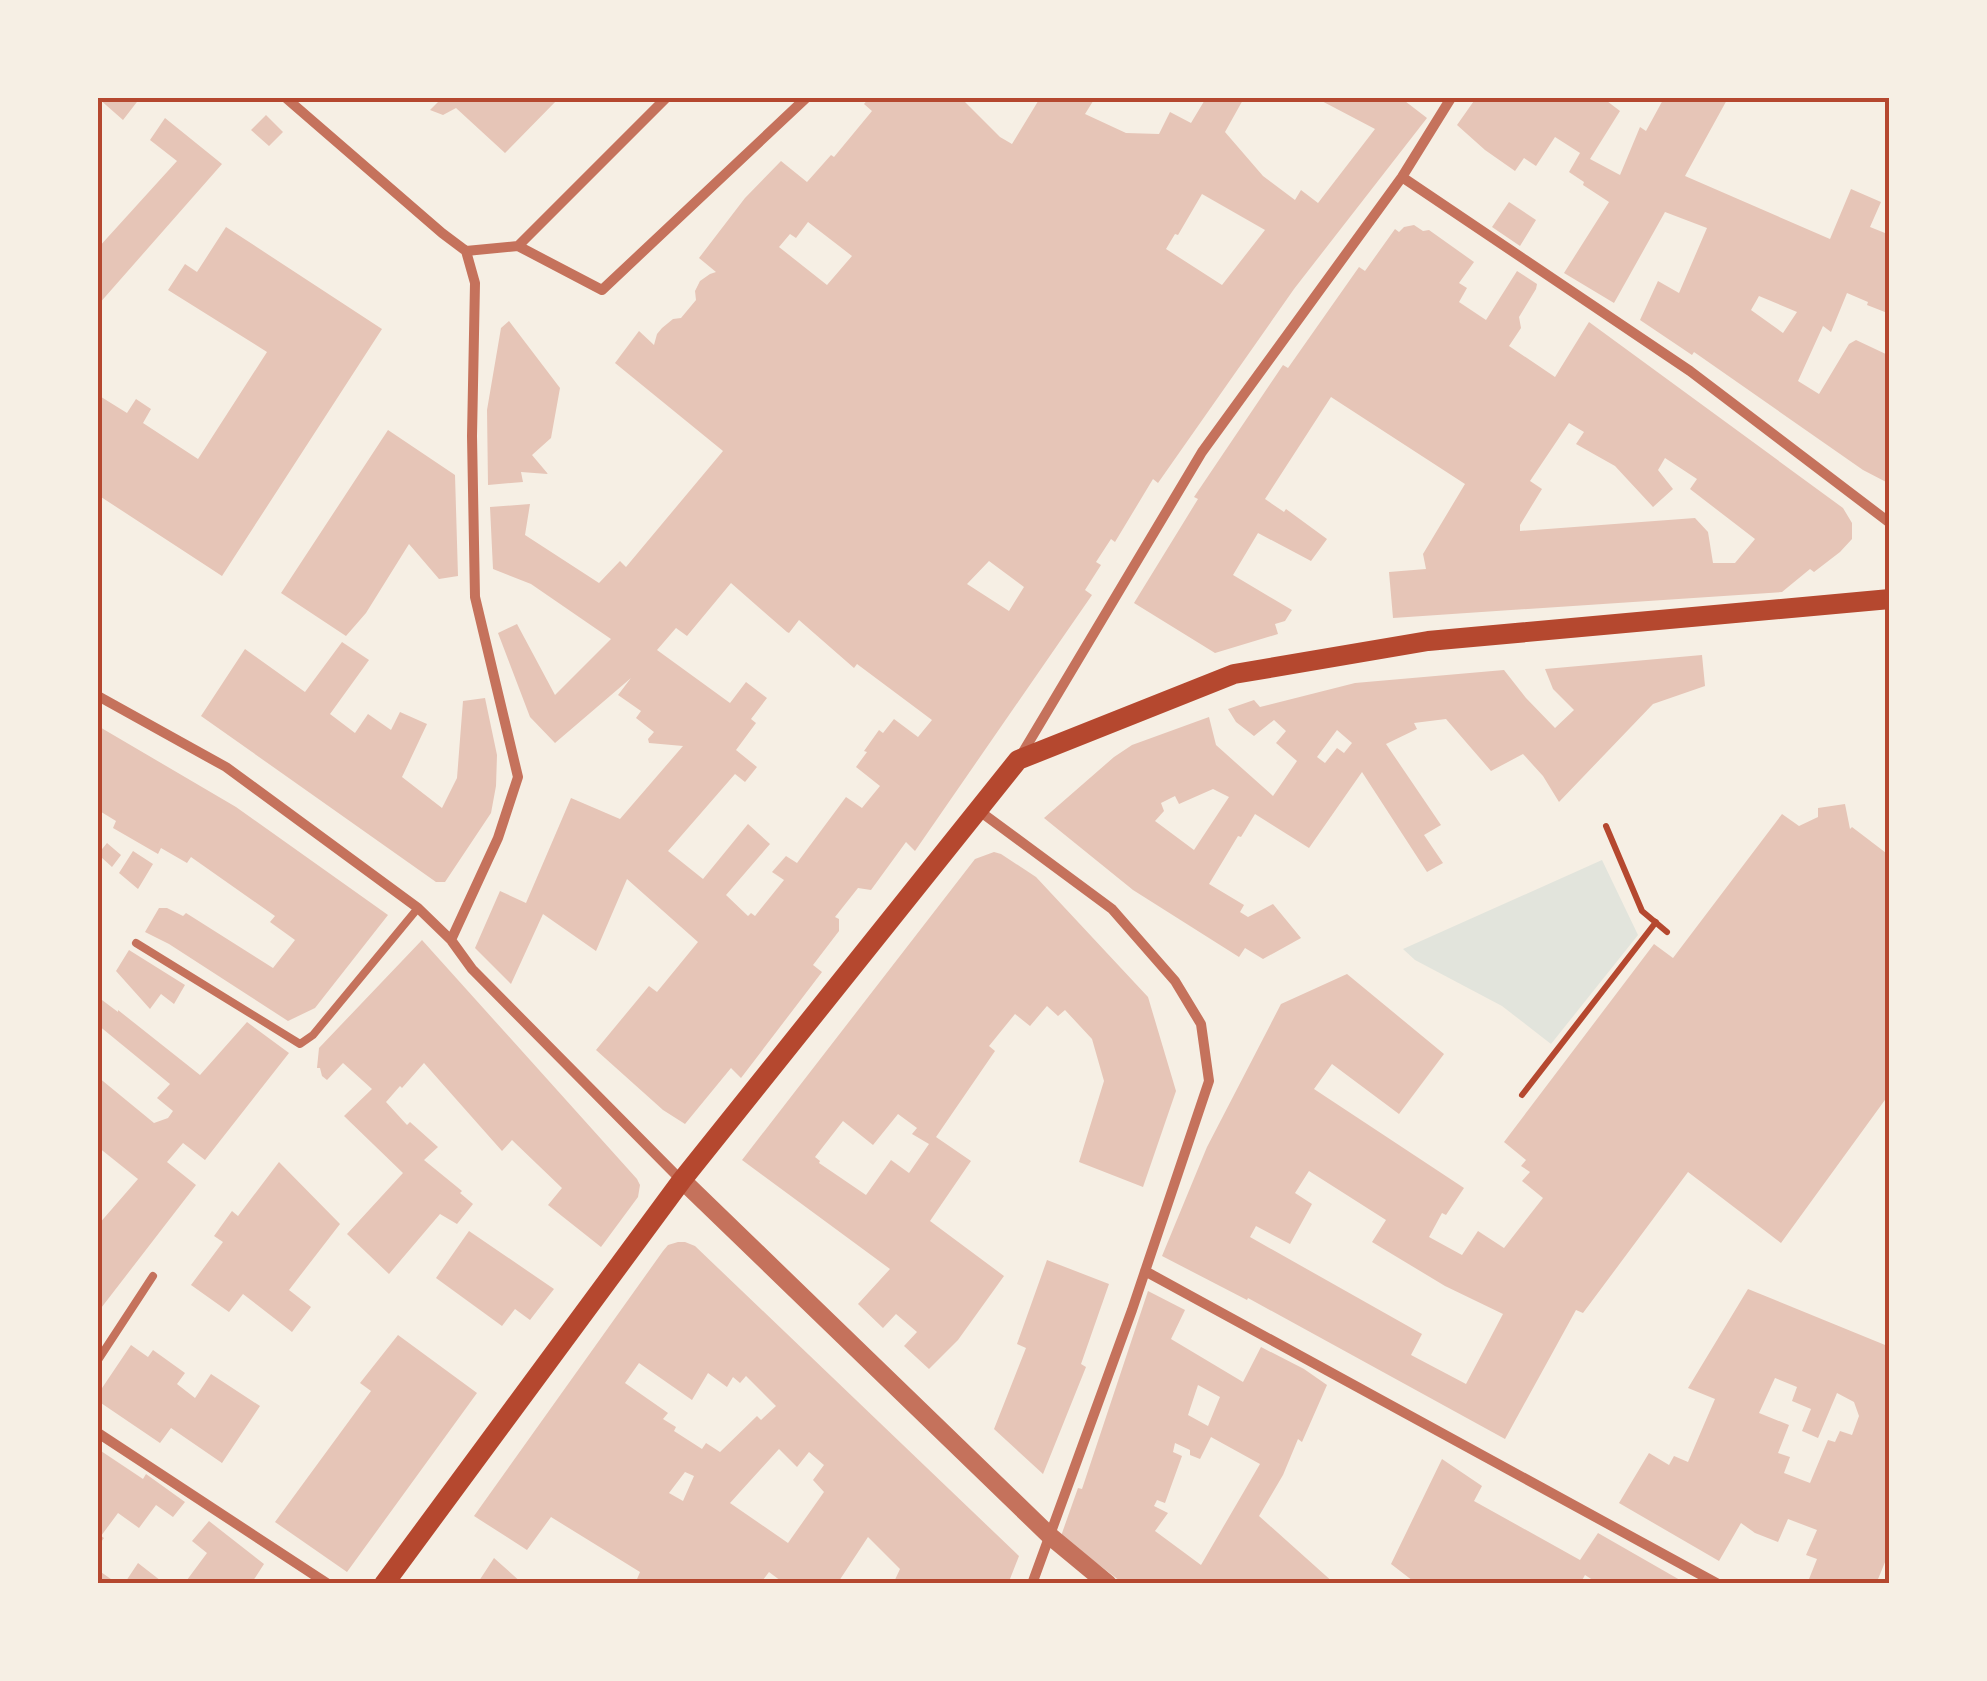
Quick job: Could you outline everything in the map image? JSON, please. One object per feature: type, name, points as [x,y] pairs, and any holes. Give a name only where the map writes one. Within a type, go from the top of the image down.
[{"type":"main road","points":[[384,1584],[682,1180],[1018,760],[1234,674],[1428,640],[1890,599]]},
{"type":"street","points":[[286,98],[466,251],[475,283],[475,597],[518,777],[498,838],[451,940]]},
{"type":"street","points":[[518,246],[666,98]]},
{"type":"street","points":[[466,251],[518,246],[602,290],[806,98]]},
{"type":"street","points":[[1018,760],[1202,452],[1402,177],[1451,98]]},
{"type":"street","points":[[1402,177],[1690,371],[1890,523]]},
{"type":"street","points":[[98,696],[226,767],[418,908],[451,940],[472,969],[682,1180],[1050,1536],[1108,1584]]},
{"type":"street","points":[[978,810],[1112,908],[1174,980],[1201,1024],[1209,1081],[1032,1584]]},
{"type":"street","points":[[1145,1271],[1718,1584]]},
{"type":"street","points":[[98,1432],[328,1584]]},
{"type":"lane","points":[[136,943],[300,1044],[313,1035],[418,908]]},
{"type":"lane","points":[[98,1360],[153,1276]]},
{"type":"path","points":[[1606,826],[1642,911],[1667,932]]},
{"type":"path","points":[[1522,1094],[1656,922]]},
{"type":"shaded area","points":[[1602,860],[1638,935],[1551,1044],[1502,1006],[1415,960],[1403,949]]},
{"type":"building","points":[[98,98],[140,98],[123,120]]},
{"type":"building","points":[[434,98],[559,98],[505,153],[456,108],[443,115],[430,110],[438,102]]},
{"type":"building","points":[[869,98],[967,98],[964,101],[1012,144],[1040,98],[1095,98],[1085,114],[1126,133],[1159,134],[1170,112],[1191,123],[1206,98],[1244,98],[1225,132],[1263,176],[1295,200],[1301,190],[1318,203],[1375,129],[1316,98],[1401,98],[1427,118],[1294,289],[1158,483],[1153,479],[1115,542],[1111,539],[1085,590],[1092,595],[915,851],[906,842],[871,890],[858,888],[835,917],[839,919],[839,931],[813,965],[822,972],[741,1078],[731,1068],[685,1124],[663,1110],[596,1050],[649,986],[657,992],[698,942],[627,879],[596,951],[543,914],[511,984],[475,948],[500,891],[526,903],[571,798],[620,819],[683,746],[649,743],[654,732],[636,718],[641,711],[618,695],[631,678],[555,743],[530,717],[498,633],[517,624],[555,695],[611,639],[531,584],[493,569],[490,507],[530,504],[525,535],[599,583],[620,561],[626,567],[723,451],[615,363],[639,331],[654,345],[662,328],[681,318],[696,300],[700,281],[716,272],[699,258],[745,198],[781,161],[807,182],[831,155],[834,157],[872,111],[864,104]],"holes":[[[1202,194],[1265,230],[1222,285],[1166,249]],[[808,222],[852,256],[827,285],[779,247],[790,234],[796,238]],[[989,561],[1024,587],[1009,611],[967,584]],[[731,583],[787,632],[799,620],[854,668],[857,664],[932,720],[918,737],[894,719],[883,733],[879,730],[856,767],[880,786],[862,808],[846,797],[797,863],[786,856],[772,872],[784,880],[755,916],[748,916],[726,895],[770,844],[748,824],[703,879],[668,851],[735,774],[745,782],[757,767],[736,750],[756,723],[751,719],[767,698],[746,682],[730,703],[657,650],[676,628],[687,636]]]},
{"type":"building","points":[[1476,98],[1603,98],[1620,111],[1590,159],[1620,175],[1640,127],[1646,131],[1664,98],[1728,98],[1685,176],[1830,239],[1851,189],[1881,202],[1870,227],[1890,235],[1890,314],[1847,293],[1831,332],[1823,326],[1798,381],[1819,394],[1849,344],[1856,340],[1890,356],[1890,484],[1863,470],[1694,352],[1692,355],[1640,320],[1658,281],[1679,293],[1707,228],[1665,212],[1614,303],[1564,273],[1609,202],[1569,172],[1580,153],[1555,137],[1536,166],[1524,158],[1515,171],[1457,125]],"holes":[[[1759,296],[1797,312],[1783,333],[1751,310]]]},
{"type":"building","points":[[266,115],[283,132],[269,146],[251,130]]},
{"type":"building","points":[[165,118],[222,164],[98,305],[98,248],[177,161],[150,140]]},
{"type":"building","points":[[1509,202],[1536,220],[1520,246],[1492,227]]},
{"type":"building","points":[[1414,225],[1429,230],[1474,262],[1459,283],[1467,288],[1459,302],[1486,320],[1517,271],[1537,284],[1519,317],[1521,328],[1509,346],[1555,377],[1589,322],[1843,508],[1852,523],[1852,539],[1814,572],[1810,569],[1782,592],[1393,618],[1389,572],[1426,569],[1423,554],[1465,484],[1331,397],[1265,499],[1327,539],[1311,561],[1258,533],[1233,575],[1292,610],[1285,621],[1275,624],[1278,634],[1215,653],[1134,603],[1198,499],[1194,497],[1283,365],[1288,368],[1359,267],[1365,271],[1395,229],[1399,232]],"holes":[[[1569,423],[1584,432],[1576,444],[1615,466],[1653,507],[1673,489],[1658,470],[1665,458],[1697,479],[1690,489],[1755,539],[1735,563],[1713,563],[1708,532],[1695,518],[1520,531],[1542,489],[1530,481]]]},
{"type":"building","points":[[226,227],[382,329],[222,576],[98,495],[98,395],[127,413],[136,399],[151,409],[143,423],[198,459],[267,352],[168,290],[185,264],[197,272]]},
{"type":"building","points":[[509,321],[560,388],[551,438],[532,455],[548,474],[521,472],[523,482],[488,485],[487,410],[501,328]]},
{"type":"building","points":[[388,430],[455,475],[458,576],[439,579],[409,544],[366,613],[346,636],[281,593]]},
{"type":"building","points":[[342,642],[369,660],[330,714],[355,733],[368,714],[391,730],[400,712],[427,724],[402,777],[442,808],[457,778],[463,701],[485,698],[497,755],[491,813],[445,882],[436,882],[201,716],[245,649],[305,692]]},
{"type":"building","points":[[1702,655],[1705,686],[1653,704],[1559,802],[1523,754],[1491,771],[1446,719],[1414,723],[1417,729],[1386,744],[1441,825],[1424,835],[1443,863],[1427,872],[1362,772],[1309,848],[1255,814],[1209,884],[1244,905],[1240,912],[1248,917],[1273,904],[1301,938],[1263,959],[1245,948],[1239,957],[1133,890],[1044,818],[1132,745],[1209,717],[1216,745],[1273,796],[1297,761],[1276,743],[1286,731],[1274,720],[1254,736],[1236,722],[1228,709],[1254,700],[1260,707],[1355,683],[1504,670],[1555,728],[1574,710],[1553,689],[1545,669]],"holes":[[[1337,730],[1352,743],[1344,753],[1337,748],[1325,763],[1317,757]],[[1213,789],[1229,797],[1194,850],[1155,821],[1164,811],[1161,803],[1175,796],[1179,804]]]},
{"type":"building","points":[[98,726],[236,807],[388,915],[315,1008],[288,1021],[145,932],[159,908],[183,916],[186,913],[273,968],[295,940],[270,922],[275,916],[191,857],[187,863],[161,848],[158,854],[113,828],[116,821],[98,810]]},
{"type":"building","points":[[1845,804],[1850,829],[1890,856],[1890,1093],[1781,1243],[1688,1172],[1583,1313],[1576,1310],[1505,1439],[1248,1298],[1162,1256],[1207,1147],[1281,1004],[1347,974],[1444,1054],[1399,1114],[1332,1064],[1314,1089],[1464,1188],[1446,1215],[1442,1213],[1429,1237],[1462,1255],[1478,1231],[1504,1248],[1543,1198],[1522,1181],[1530,1172],[1521,1166],[1526,1160],[1504,1142],[1654,944],[1673,958],[1782,814],[1799,826],[1818,817],[1818,808]],"holes":[[[1309,1171],[1386,1220],[1372,1242],[1445,1286],[1503,1314],[1466,1384],[1411,1355],[1422,1334],[1250,1237],[1256,1226],[1290,1244],[1312,1204],[1295,1193]]]},
{"type":"building","points":[[107,843],[121,855],[112,867],[101,857],[98,862],[98,854]]},
{"type":"building","points":[[133,851],[153,864],[138,889],[119,873]]},
{"type":"building","points":[[994,852],[1001,854],[1036,877],[1148,997],[1176,1091],[1143,1187],[1079,1162],[1104,1081],[1092,1039],[1065,1010],[1058,1016],[1047,1006],[1030,1026],[1015,1014],[989,1046],[995,1051],[936,1137],[971,1161],[930,1221],[1004,1276],[958,1340],[929,1369],[904,1346],[917,1332],[896,1314],[883,1328],[858,1304],[890,1269],[742,1160],[975,859]],"holes":[[[898,1114],[917,1128],[912,1134],[929,1144],[909,1173],[891,1160],[866,1195],[815,1157],[843,1121],[873,1145]]]},
{"type":"building","points":[[422,940],[637,1179],[638,1197],[601,1247],[548,1205],[562,1188],[512,1140],[502,1151],[424,1063],[386,1102],[407,1125],[410,1122],[438,1147],[424,1160],[473,1204],[457,1224],[440,1214],[389,1274],[347,1234],[403,1173],[344,1116],[372,1089],[343,1063],[327,1080],[317,1068],[319,1048]]},
{"type":"building","points":[[129,950],[185,985],[174,1004],[161,994],[150,1009],[116,971]]},
{"type":"building","points":[[98,997],[200,1075],[247,1022],[289,1053],[205,1160],[183,1143],[167,1162],[196,1185],[98,1312],[98,1225],[138,1179],[98,1147],[98,1077],[154,1123],[168,1118],[173,1111],[157,1098],[170,1084],[98,1025]]},
{"type":"building","points":[[279,1162],[340,1224],[289,1290],[311,1307],[292,1332],[243,1294],[229,1312],[191,1285],[223,1242],[214,1236],[232,1211],[238,1216]]},
{"type":"building","points":[[469,1231],[554,1289],[530,1320],[515,1309],[502,1326],[436,1278]]},
{"type":"building","points":[[685,1242],[695,1246],[1019,1556],[1008,1584],[893,1584],[900,1569],[868,1537],[837,1584],[785,1584],[769,1572],[760,1584],[635,1584],[640,1572],[551,1517],[527,1550],[474,1516],[668,1245]],"holes":[[[639,1363],[692,1400],[708,1373],[727,1387],[733,1377],[740,1383],[746,1376],[776,1406],[761,1420],[757,1416],[720,1452],[706,1443],[702,1449],[674,1431],[676,1427],[663,1419],[668,1413],[625,1383]],[[779,1449],[797,1467],[809,1452],[824,1465],[813,1480],[824,1492],[788,1543],[730,1503]],[[685,1472],[694,1476],[683,1501],[669,1493]]]},
{"type":"building","points":[[1047,1260],[1109,1284],[1081,1364],[1086,1367],[1043,1474],[994,1429],[1026,1348],[1017,1344]]},
{"type":"building","points":[[1748,1289],[1890,1347],[1890,1550],[1876,1584],[1807,1584],[1817,1559],[1806,1555],[1817,1530],[1788,1519],[1778,1542],[1741,1523],[1719,1561],[1619,1503],[1649,1453],[1669,1465],[1674,1456],[1688,1462],[1715,1399],[1688,1388]],"holes":[[[1775,1378],[1797,1387],[1792,1401],[1811,1409],[1802,1431],[1818,1438],[1837,1393],[1854,1402],[1859,1416],[1852,1435],[1840,1431],[1835,1442],[1828,1440],[1810,1483],[1784,1473],[1790,1457],[1778,1453],[1789,1425],[1759,1413]]]},
{"type":"building","points":[[1148,1291],[1185,1310],[1171,1339],[1243,1382],[1261,1347],[1327,1385],[1302,1442],[1298,1439],[1259,1516],[1335,1584],[1124,1584],[1061,1536],[1078,1488],[1082,1489]],"holes":[[[1198,1385],[1220,1397],[1208,1426],[1188,1415]],[[1211,1437],[1260,1464],[1201,1565],[1155,1531],[1168,1513],[1154,1506],[1157,1500],[1165,1503],[1182,1456],[1173,1452],[1175,1443],[1200,1459]]]},
{"type":"building","points":[[398,1335],[477,1393],[347,1572],[275,1522],[371,1391],[360,1383]]},
{"type":"building","points":[[131,1345],[148,1357],[153,1350],[185,1373],[177,1384],[195,1398],[211,1374],[260,1406],[222,1463],[171,1428],[160,1443],[98,1401],[98,1394]]},
{"type":"building","points":[[98,1449],[143,1479],[146,1474],[185,1502],[173,1517],[156,1505],[139,1528],[118,1513],[98,1546]]},
{"type":"building","points":[[1442,1459],[1482,1486],[1474,1501],[1580,1560],[1598,1533],[1687,1584],[1599,1584],[1585,1575],[1580,1584],[1417,1584],[1391,1564]]},
{"type":"building","points":[[209,1521],[264,1564],[251,1584],[184,1584],[207,1553],[192,1541]]},
{"type":"building","points":[[494,1558],[523,1584],[477,1584]]},
{"type":"building","points":[[138,1563],[165,1584],[124,1584]]},
{"type":"building","points":[[98,1570],[118,1584],[98,1584]]}]
